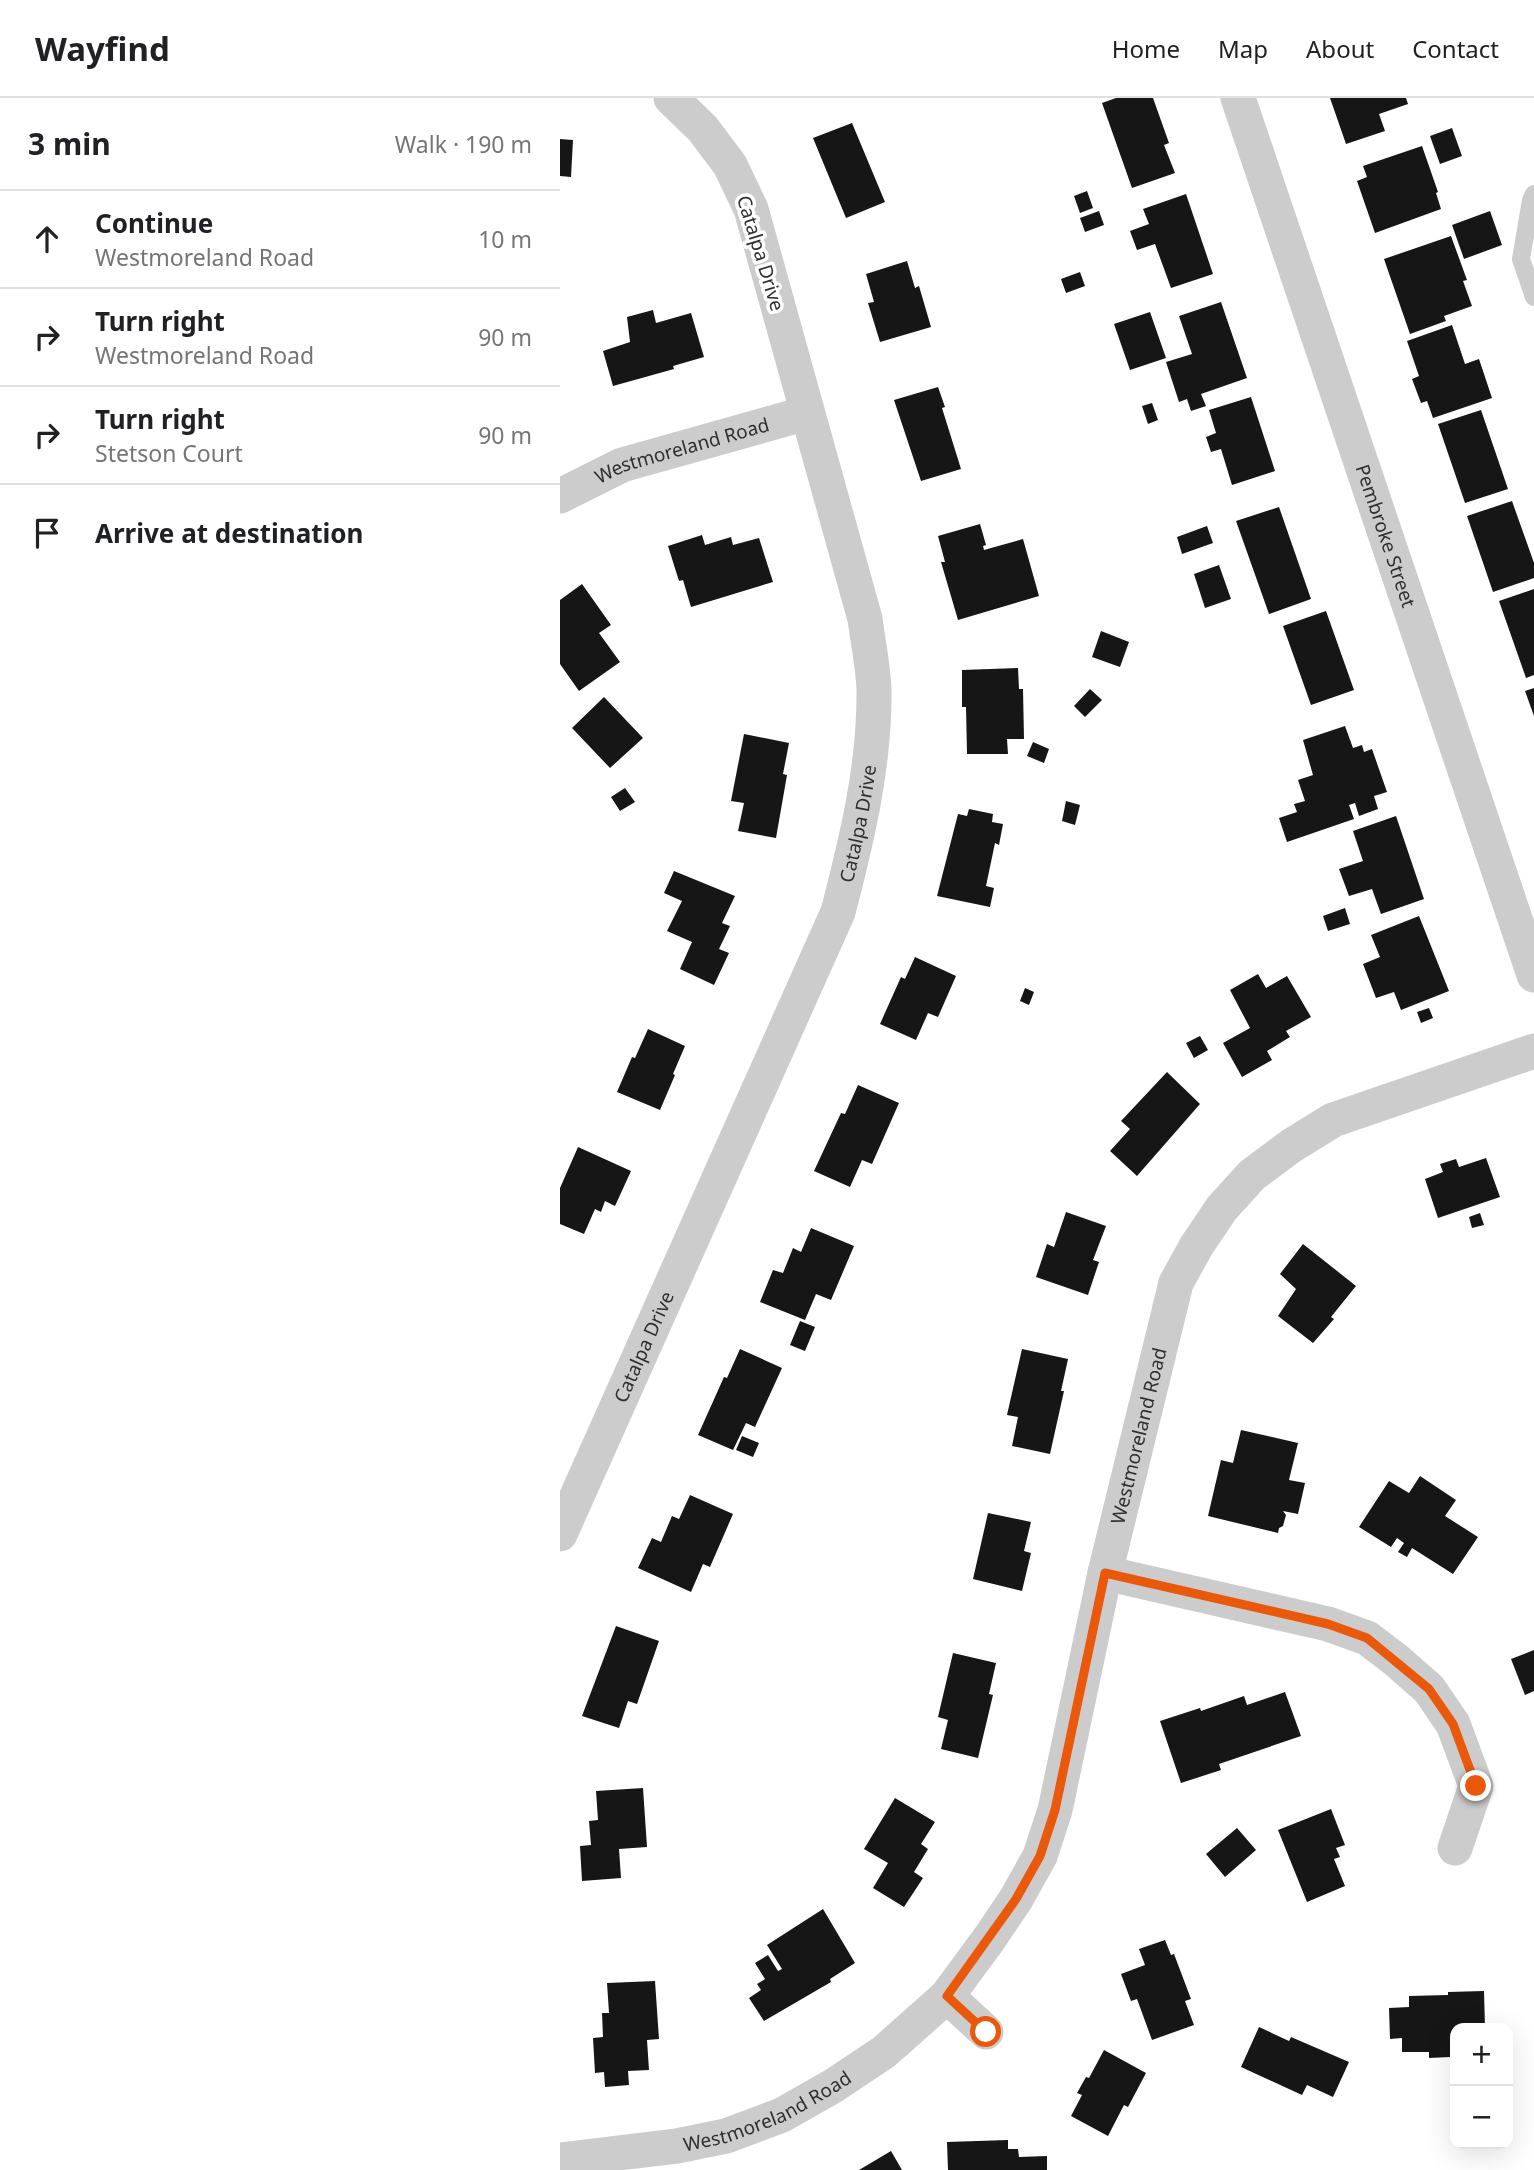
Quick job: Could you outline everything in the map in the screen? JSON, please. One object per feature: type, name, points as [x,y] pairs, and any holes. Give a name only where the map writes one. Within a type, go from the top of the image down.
[{"type":"street","name":"Catalpa Drive","points":[[560,1534],[838,912],[859,830],[871,751],[874,687],[865,619],[751,209],[730,165],[703,129],[671,98]]},
{"type":"street","name":"Pembroke Street","points":[[1238,98],[1534,975]]},
{"type":"street","name":"Westmoreland Road","points":[[560,496],[622,465],[807,413]]},
{"type":"street","name":"Westmoreland Road","points":[[560,2160],[677,2146],[726,2136],[782,2115],[833,2086],[884,2052],[947,1996],[1016,1899],[1040,1856],[1055,1810],[1105,1573],[1176,1283],[1197,1245],[1222,1208],[1252,1175],[1333,1120],[1534,1051]]},
{"type":"street","points":[[1105,1573],[1328,1624],[1367,1638],[1429,1689],[1453,1724],[1476,1786],[1455,1848]]},
{"type":"street","points":[[947,1996],[986,2032]]},
{"type":"lane","points":[[1534,194],[1521,259],[1534,297]]},
{"type":"building","points":[[1116,98],[1153,98],[1169,143],[1164,145],[1175,173],[1132,188],[1102,103]]},
{"type":"building","points":[[1330,98],[1406,98],[1408,104],[1379,114],[1385,131],[1346,144]]},
{"type":"building","points":[[852,123],[885,202],[846,218],[813,138]]},
{"type":"building","points":[[1452,128],[1462,156],[1440,164],[1430,136]]},
{"type":"building","points":[[560,139],[573,140],[571,177],[560,176]]},
{"type":"building","points":[[1422,146],[1441,209],[1375,233],[1357,181],[1367,177],[1363,166]]},
{"type":"building","points":[[1087,191],[1093,208],[1080,213],[1074,196]]},
{"type":"building","points":[[1186,194],[1213,274],[1171,288],[1155,244],[1137,250],[1130,231],[1149,224],[1143,209]]},
{"type":"building","points":[[1099,211],[1104,225],[1085,232],[1080,218]]},
{"type":"building","points":[[1490,211],[1502,245],[1464,259],[1452,225]]},
{"type":"building","points":[[1451,236],[1467,280],[1463,281],[1472,306],[1444,316],[1446,321],[1410,334],[1384,259]]},
{"type":"building","points":[[907,261],[915,288],[919,286],[931,327],[880,342],[868,303],[874,302],[866,274]]},
{"type":"building","points":[[1080,272],[1085,286],[1066,293],[1061,279]]},
{"type":"building","points":[[1221,302],[1247,378],[1201,394],[1206,406],[1191,411],[1187,399],[1179,402],[1166,362],[1192,354],[1179,316]]},
{"type":"building","points":[[653,310],[656,323],[691,313],[704,357],[673,366],[674,369],[613,386],[603,351],[630,342],[627,317]]},
{"type":"building","points":[[1150,312],[1166,358],[1130,370],[1114,324]]},
{"type":"building","points":[[1452,325],[1465,364],[1479,359],[1492,398],[1433,418],[1427,401],[1421,403],[1412,379],[1419,376],[1407,341]]},
{"type":"building","points":[[938,387],[961,469],[921,481],[894,400]]},
{"type":"building","points":[[1251,397],[1275,471],[1232,485],[1221,449],[1211,452],[1206,437],[1216,433],[1209,410]]},
{"type":"building","points":[[1152,403],[1158,420],[1148,424],[1142,406]]},
{"type":"building","points":[[1481,410],[1508,489],[1465,503],[1438,424]]},
{"type":"building","points":[[1512,501],[1534,563],[1534,578],[1493,592],[1467,516]]},
{"type":"building","points":[[1279,507],[1311,599],[1269,614],[1236,521]]},
{"type":"building","points":[[980,524],[986,545],[983,546],[984,550],[1023,539],[1039,596],[958,620],[941,562],[945,562],[938,536]]},
{"type":"building","points":[[1207,526],[1213,543],[1182,554],[1177,537]]},
{"type":"building","points":[[702,535],[705,545],[731,537],[733,545],[759,538],[773,582],[691,607],[668,546]]},
{"type":"building","points":[[1219,565],[1231,599],[1205,608],[1194,574]]},
{"type":"building","points":[[582,584],[611,625],[599,633],[620,662],[579,691],[560,664],[560,600]]},
{"type":"building","points":[[1534,589],[1534,675],[1526,678],[1499,601]]},
{"type":"building","points":[[1326,611],[1354,690],[1311,705],[1283,626]]},
{"type":"building","points":[[1101,631],[1129,642],[1120,667],[1092,657]]},
{"type":"building","points":[[1018,668],[1019,689],[1023,689],[1024,739],[1007,739],[1008,754],[967,754],[966,707],[962,707],[962,670]]},
{"type":"building","points":[[1534,688],[1534,716],[1525,691]]},
{"type":"building","points":[[1090,689],[1102,700],[1085,717],[1074,706]]},
{"type":"building","points":[[604,697],[643,738],[610,768],[572,728]]},
{"type":"building","points":[[1345,726],[1353,748],[1362,745],[1364,752],[1372,749],[1387,792],[1374,796],[1378,809],[1359,816],[1355,803],[1349,805],[1354,819],[1287,842],[1279,818],[1297,812],[1294,804],[1305,801],[1298,780],[1313,775],[1303,740]]},
{"type":"building","points":[[744,734],[789,743],[783,774],[787,775],[776,838],[738,831],[744,803],[731,801]]},
{"type":"building","points":[[1033,742],[1049,749],[1044,763],[1027,756]]},
{"type":"building","points":[[625,788],[635,802],[620,811],[611,797]]},
{"type":"building","points":[[1066,801],[1080,805],[1075,825],[1062,821]]},
{"type":"building","points":[[969,809],[993,814],[992,822],[1003,824],[999,845],[995,843],[986,886],[994,888],[990,907],[937,896],[958,814],[967,816]]},
{"type":"building","points":[[1396,816],[1424,899],[1381,914],[1372,889],[1349,896],[1339,869],[1363,861],[1353,831]]},
{"type":"building","points":[[674,871],[735,896],[722,923],[730,926],[719,949],[729,953],[714,985],[680,969],[692,942],[667,931],[682,901],[664,893]]},
{"type":"building","points":[[1345,908],[1350,924],[1328,931],[1323,916]]},
{"type":"building","points":[[1419,916],[1449,991],[1401,1010],[1394,992],[1376,998],[1363,964],[1380,957],[1371,935]]},
{"type":"building","points":[[915,957],[956,976],[938,1017],[928,1013],[916,1040],[880,1024],[901,977],[905,979]]},
{"type":"building","points":[[1258,974],[1266,988],[1287,976],[1311,1017],[1286,1031],[1290,1037],[1267,1051],[1272,1060],[1242,1077],[1223,1043],[1250,1028],[1230,990]]},
{"type":"building","points":[[1025,988],[1034,992],[1029,1005],[1020,1001]]},
{"type":"building","points":[[1429,1008],[1433,1018],[1421,1023],[1417,1012]]},
{"type":"building","points":[[648,1029],[685,1046],[660,1110],[617,1092]]},
{"type":"building","points":[[1200,1036],[1208,1050],[1194,1058],[1186,1043]]},
{"type":"building","points":[[1167,1072],[1200,1104],[1137,1176],[1110,1151],[1130,1129],[1121,1121]]},
{"type":"building","points":[[858,1085],[899,1103],[872,1164],[862,1160],[850,1187],[814,1171],[841,1113],[845,1114]]},
{"type":"building","points":[[578,1147],[631,1171],[615,1206],[605,1201],[601,1212],[595,1209],[584,1234],[560,1224],[560,1188]]},
{"type":"building","points":[[1486,1158],[1500,1197],[1438,1218],[1425,1179],[1443,1172],[1440,1164],[1456,1159],[1459,1167]]},
{"type":"building","points":[[1066,1212],[1106,1226],[1093,1260],[1099,1262],[1088,1295],[1036,1277],[1047,1244],[1054,1247]]},
{"type":"building","points":[[1480,1213],[1484,1225],[1472,1228],[1469,1217]]},
{"type":"building","points":[[811,1228],[854,1246],[831,1300],[816,1294],[805,1320],[760,1302],[773,1270],[783,1273],[793,1248],[801,1252]]},
{"type":"building","points":[[1303,1244],[1356,1286],[1331,1317],[1334,1319],[1313,1343],[1278,1316],[1296,1289],[1280,1274]]},
{"type":"building","points":[[800,1321],[815,1327],[805,1351],[790,1345]]},
{"type":"building","points":[[740,1349],[782,1368],[755,1427],[746,1423],[733,1450],[698,1435]]},
{"type":"building","points":[[1022,1349],[1068,1359],[1050,1454],[1012,1446],[1018,1417],[1007,1415]]},
{"type":"building","points":[[1241,1430],[1298,1443],[1289,1480],[1305,1483],[1298,1514],[1283,1511],[1286,1515],[1278,1533],[1208,1516],[1221,1460],[1233,1463]]},
{"type":"building","points":[[742,1436],[759,1443],[753,1457],[736,1450]]},
{"type":"building","points":[[1420,1476],[1456,1500],[1445,1516],[1478,1537],[1453,1574],[1412,1548],[1407,1557],[1398,1552],[1404,1543],[1397,1538],[1391,1547],[1359,1527],[1389,1481],[1409,1493]]},
{"type":"building","points":[[690,1495],[733,1514],[710,1567],[703,1564],[691,1592],[638,1568],[652,1538],[661,1542],[672,1516],[679,1519]]},
{"type":"building","points":[[988,1513],[1031,1522],[1024,1551],[1031,1553],[1022,1591],[973,1579]]},
{"type":"building","points":[[616,1626],[659,1641],[637,1704],[628,1701],[619,1728],[582,1716]]},
{"type":"building","points":[[1534,1650],[1534,1691],[1525,1695],[1511,1659]]},
{"type":"building","points":[[953,1653],[996,1663],[989,1694],[993,1695],[978,1758],[941,1749],[948,1720],[938,1717]]},
{"type":"building","points":[[1285,1692],[1301,1736],[1219,1764],[1221,1770],[1181,1783],[1160,1721],[1200,1708],[1201,1711],[1244,1696],[1247,1705]]},
{"type":"building","points":[[643,1788],[647,1847],[619,1849],[621,1878],[582,1881],[580,1846],[591,1845],[589,1821],[598,1820],[596,1791]]},
{"type":"building","points":[[895,1798],[935,1822],[921,1844],[928,1849],[914,1872],[923,1878],[904,1907],[873,1888],[888,1863],[864,1849]]},
{"type":"building","points":[[1331,1809],[1345,1845],[1336,1848],[1340,1857],[1334,1859],[1345,1886],[1307,1902],[1278,1830]]},
{"type":"building","points":[[1237,1828],[1256,1850],[1225,1877],[1206,1854]]},
{"type":"building","points":[[823,1909],[855,1963],[830,1979],[831,1982],[764,2021],[749,1998],[761,1990],[757,1984],[765,1979],[755,1963],[768,1955],[778,1971],[782,1969],[767,1945]]},
{"type":"building","points":[[1165,1940],[1171,1955],[1174,1954],[1191,1999],[1185,2001],[1194,2025],[1152,2040],[1137,1999],[1131,2001],[1121,1974],[1145,1965],[1139,1949]]},
{"type":"building","points":[[655,1981],[659,2039],[647,2040],[649,2070],[628,2071],[629,2085],[605,2087],[604,2072],[595,2073],[593,2038],[603,2037],[602,2013],[609,2013],[607,1983]]},
{"type":"building","points":[[1484,1991],[1485,2023],[1450,2023],[1450,2057],[1429,2058],[1429,2052],[1402,2052],[1402,2038],[1390,2039],[1389,2008],[1409,2007],[1409,1996],[1448,1995],[1448,1992]]},
{"type":"building","points":[[1259,2027],[1289,2041],[1291,2037],[1349,2062],[1333,2097],[1307,2085],[1302,2095],[1241,2067]]},
{"type":"building","points":[[1104,2050],[1146,2073],[1128,2107],[1124,2105],[1108,2136],[1071,2116],[1082,2095],[1077,2093],[1086,2077],[1089,2078]]},
{"type":"building","points":[[1008,2140],[1008,2149],[1018,2149],[1019,2157],[1047,2156],[1047,2170],[948,2170],[947,2142]]},
{"type":"building","points":[[891,2151],[902,2170],[859,2170]]},
{"type":"route","points":[[986,2032],[947,1996],[1016,1899],[1040,1856],[1055,1810],[1105,1573],[1328,1624],[1367,1638],[1429,1689],[1453,1724],[1476,1786]]}]
